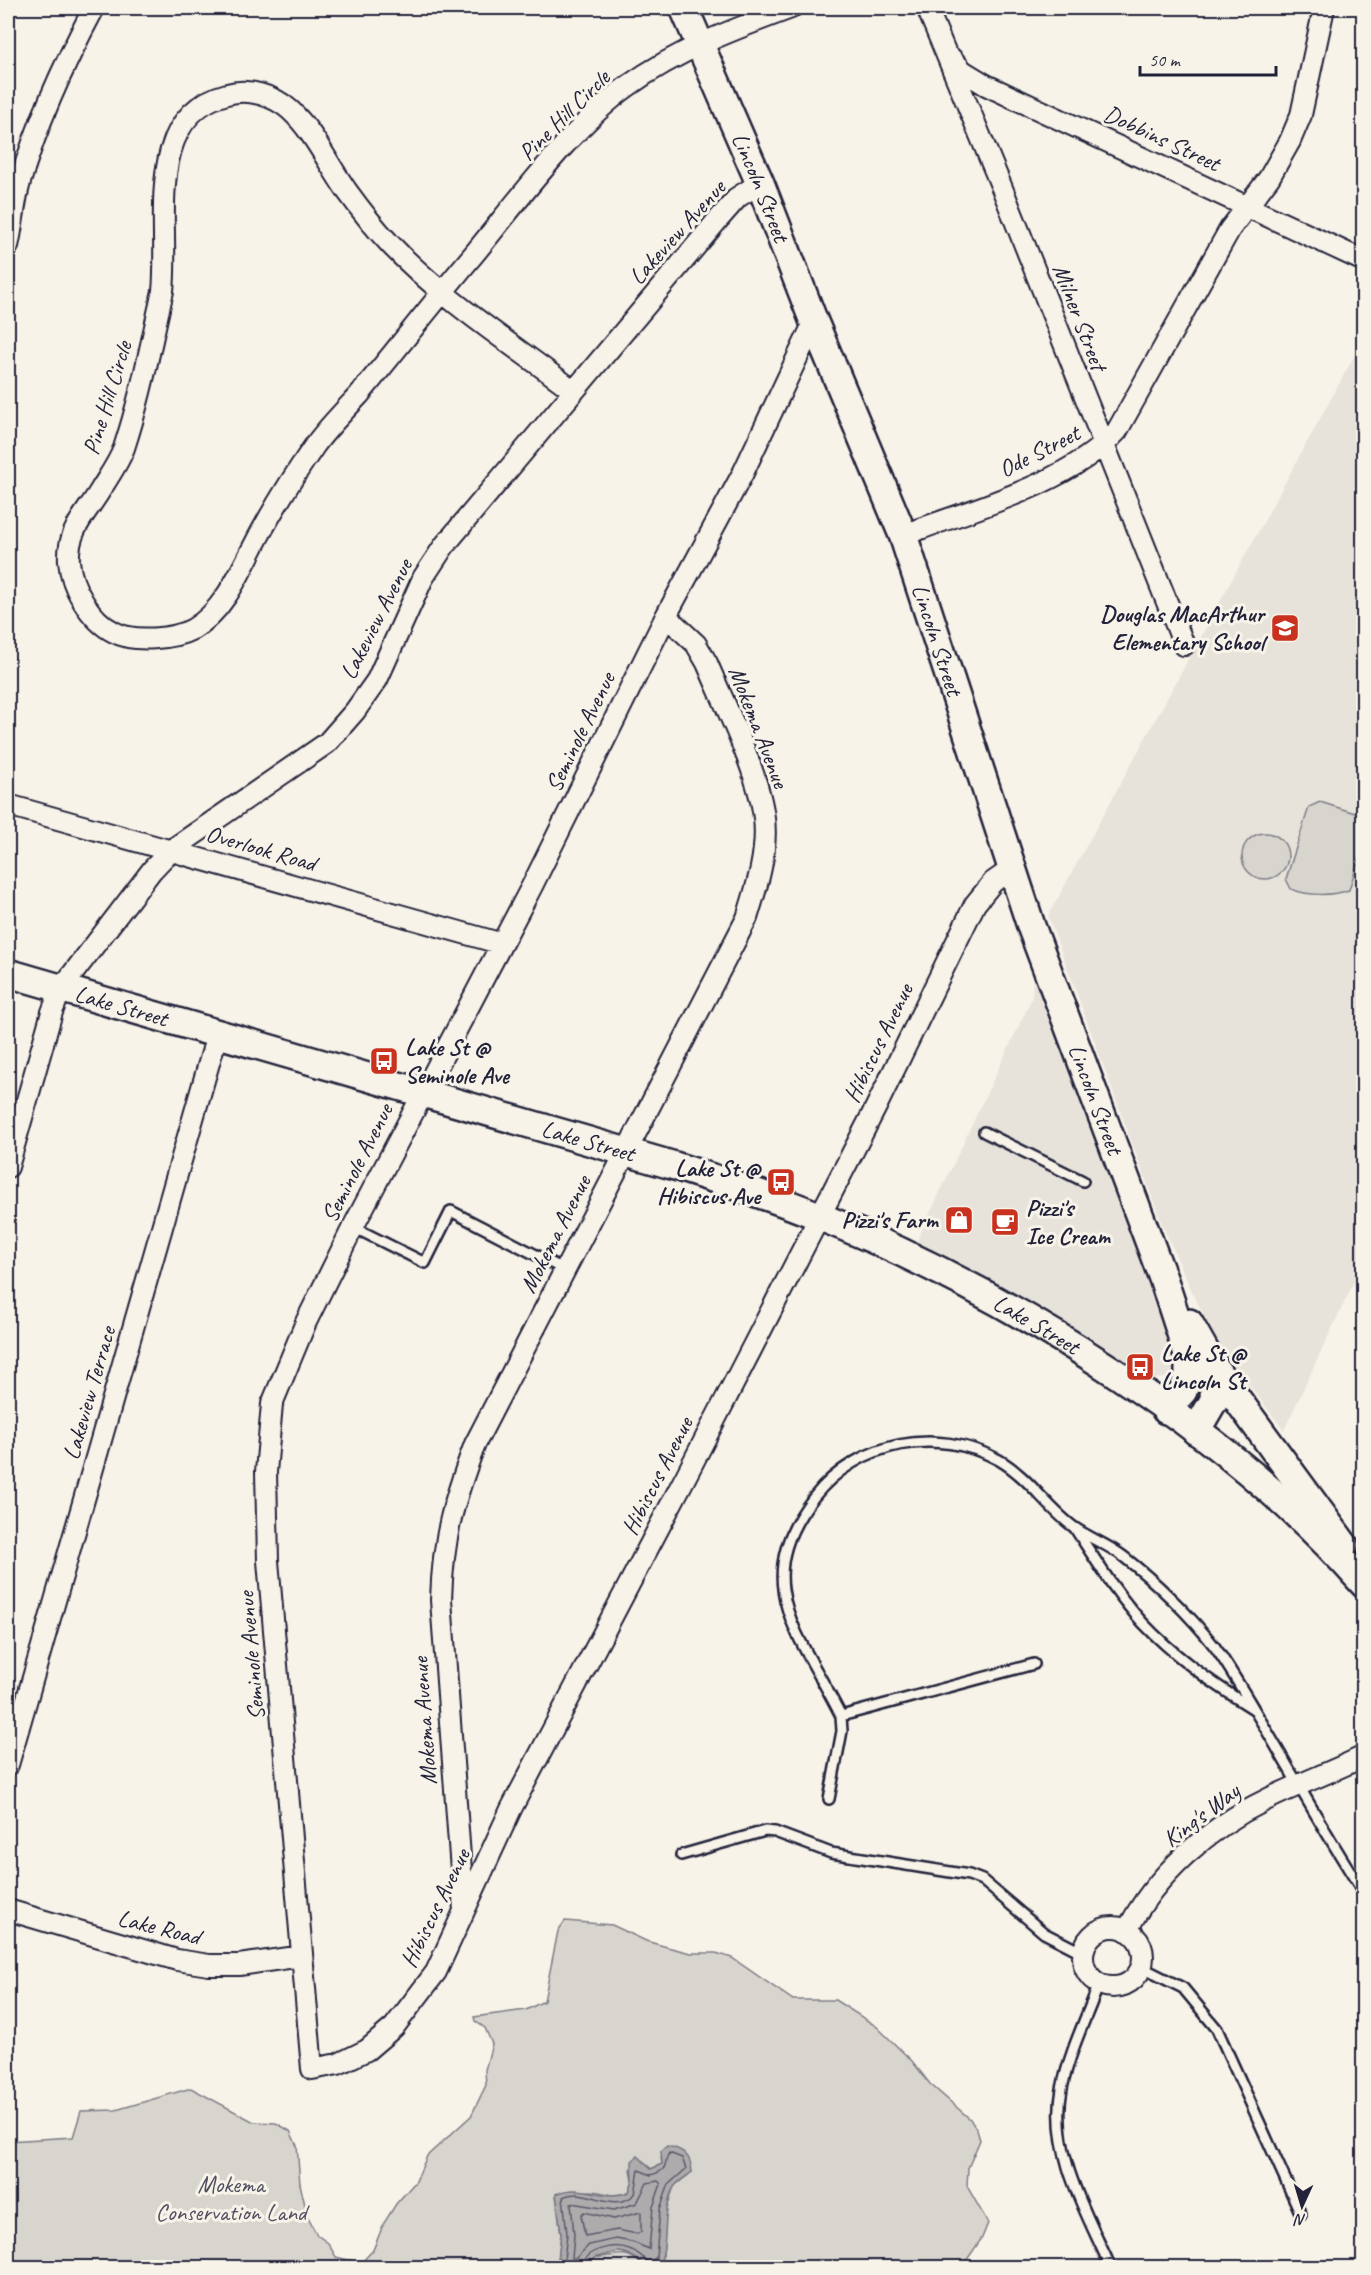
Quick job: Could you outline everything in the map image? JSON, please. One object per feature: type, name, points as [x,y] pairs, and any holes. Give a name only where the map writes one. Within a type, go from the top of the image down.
[{"type":"street","points":[[8,246],[20,184],[42,117],[65,62],[94,8]]},
{"type":"street","name":"Lincoln Street","points":[[684,8],[701,42],[760,183],[814,322],[903,535],[1031,926],[1164,1281],[1189,1358],[1189,1375],[1183,1391],[1166,1410]]},
{"type":"street","name":"Pine Hill Circle","points":[[574,391],[443,291],[390,244],[347,192],[312,136],[291,111],[277,99],[256,93],[229,93],[204,101],[189,112],[180,127],[168,158],[164,179],[166,265],[163,291],[123,450],[95,498],[79,519],[71,540],[69,561],[74,584],[100,622],[115,633],[131,637],[158,637],[191,630],[212,614],[231,588],[265,524],[315,445],[443,291],[557,154],[605,104],[628,85],[701,42],[791,8]]},
{"type":"street","name":"Milner Street","points":[[927,8],[1002,188],[1184,645]]},
{"type":"street","name":"Ode Street","points":[[903,535],[1009,497],[1073,466],[1103,446],[1130,411],[1230,229],[1269,178],[1301,116],[1324,8]]},
{"type":"street","name":"Dobbins Street","points":[[945,52],[963,71],[986,85],[1364,261]]},
{"type":"street","name":"Lakeview Avenue","points":[[8,1167],[52,1012],[61,989],[152,870],[170,851],[327,743],[355,711],[377,680],[423,578],[444,546],[738,197],[760,183]]},
{"type":"street","name":"Seminole Avenue","points":[[312,2069],[268,1561],[268,1431],[272,1404],[286,1367],[353,1227],[499,944],[532,886],[666,616],[743,472],[814,322]]},
{"type":"street","name":"Mokema Avenue","points":[[464,1914],[441,1600],[446,1534],[452,1505],[476,1444],[747,918],[764,852],[764,819],[758,789],[707,663],[696,644],[666,616]]},
{"type":"street","name":"Overlook Road","points":[[8,804],[170,851],[202,857],[499,944]]},
{"type":"street","name":"Hibiscus Avenue","points":[[312,2069],[338,2064],[367,2050],[394,2027],[436,1972],[511,1809],[623,1598],[876,1107],[975,904],[993,882],[1013,868]]},
{"type":"street","name":"Lake Street","points":[[8,973],[626,1152],[818,1216],[918,1261],[1000,1304],[1109,1370],[1166,1410]]},
{"type":"street","name":"Lakeview Terrace","points":[[8,1765],[217,1035]]},
{"type":"street","name":"Lincoln Street","points":[[1164,1281],[1215,1369],[1364,1573]]},
{"type":"street","points":[[1197,1431],[1214,1400],[1215,1369]]},
{"type":"street","points":[[1166,1410],[1197,1431],[1287,1506],[1364,1584]]},
{"type":"street","name":"King's Way","points":[[1127,1931],[1150,1892],[1207,1838],[1233,1817],[1299,1784],[1364,1756]]},
{"type":"street","name":"Lake Road","points":[[8,1910],[177,1960],[209,1965],[239,1965],[302,1956]]},
{"type":"street","points":[[1113,1927],[1127,1931],[1139,1943],[1143,1954],[1137,1975],[1125,1985],[1115,1988],[1099,1984],[1086,1972],[1083,1953],[1087,1942],[1095,1933],[1113,1927]]},
{"type":"lane","points":[[984,1132],[1083,1180]]},
{"type":"lane","points":[[353,1227],[425,1263],[451,1211],[565,1270]]},
{"type":"lane","points":[[829,1799],[842,1731],[841,1716],[793,1630],[786,1612],[783,1587],[784,1556],[793,1530],[809,1503],[838,1471],[890,1446],[915,1441],[965,1446],[1000,1461],[1035,1489],[1074,1527],[1111,1584],[1144,1623],[1191,1666],[1254,1709]]},
{"type":"lane","points":[[1074,1527],[1122,1556],[1156,1585],[1213,1645],[1299,1784],[1332,1845],[1364,1893]]},
{"type":"lane","points":[[841,1716],[1034,1664]]},
{"type":"lane","points":[[681,1855],[765,1831],[775,1832],[831,1853],[969,1875],[991,1887],[1044,1934],[1083,1953]]},
{"type":"lane","points":[[1141,1967],[1183,1988],[1204,2010],[1217,2029],[1301,2214]]},
{"type":"lane","points":[[1099,1984],[1068,2069],[1059,2115],[1065,2158],[1072,2182],[1112,2268]]},
{"type":"shaded area","name":"Douglas MacArthur Elementary School","points":[[1363,340],[1363,1263],[1284,1430],[1222,1350],[1191,1290],[1162,1224],[1048,916]]},
{"type":"shaded area","points":[[1033,977],[1098,1151],[1178,1348],[1180,1367],[1172,1378],[1151,1379],[1068,1326],[916,1243],[1032,998]]},
{"type":"green space","points":[[1320,802],[1358,814],[1362,822],[1363,832],[1358,862],[1349,890],[1335,893],[1305,893],[1291,889],[1286,879],[1309,807]]},
{"type":"green space","points":[[1265,833],[1281,840],[1288,856],[1281,872],[1265,879],[1249,872],[1242,856],[1249,840]]},
{"type":"green space","name":"Mokema Conservation Land","points":[[565,1921],[612,1925],[646,1941],[667,1947],[691,1953],[716,1953],[732,1958],[793,2000],[835,2000],[876,2026],[912,2061],[930,2084],[970,2119],[977,2130],[980,2140],[968,2168],[967,2186],[988,2223],[982,2238],[962,2267],[587,2267],[596,2257],[621,2254],[637,2260],[644,2266],[663,2256],[666,2210],[674,2186],[692,2172],[661,2158],[662,2164],[651,2169],[647,2165],[631,2169],[633,2180],[629,2192],[618,2195],[597,2191],[556,2194],[561,2234],[557,2267],[8,2268],[8,2141],[73,2137],[81,2111],[116,2110],[191,2088],[254,2122],[276,2123],[290,2131],[297,2146],[300,2184],[308,2218],[317,2235],[328,2243],[336,2257],[361,2263],[373,2250],[384,2223],[396,2204],[416,2181],[427,2156],[471,2116],[486,2085],[485,2070],[492,2044],[485,2028],[475,2021],[474,2017],[526,2010],[544,2001],[558,1931]]},
{"type":"water","points":[[667,2146],[678,2149],[688,2157],[692,2172],[675,2185],[670,2196],[661,2261],[648,2266],[626,2253],[619,2252],[596,2257],[587,2267],[557,2267],[561,2234],[556,2194],[575,2190],[611,2195],[629,2192],[633,2180],[632,2161],[638,2156],[651,2169],[662,2164],[661,2151]]},
{"type":"place","name":"Douglas MacArthur Elementary School","points":[[1285,628]]},
{"type":"place","name":"Lake St @ Seminole Ave","points":[[384,1061]]},
{"type":"place","name":"Lake St @ Hibiscus Ave","points":[[781,1182]]},
{"type":"place","name":"Pizzi's Farm","points":[[959,1220]]},
{"type":"place","name":"Pizzi's Ice Cream","points":[[1005,1222]]},
{"type":"place","name":"Lake St @ Lincoln St","points":[[1140,1367]]}]
